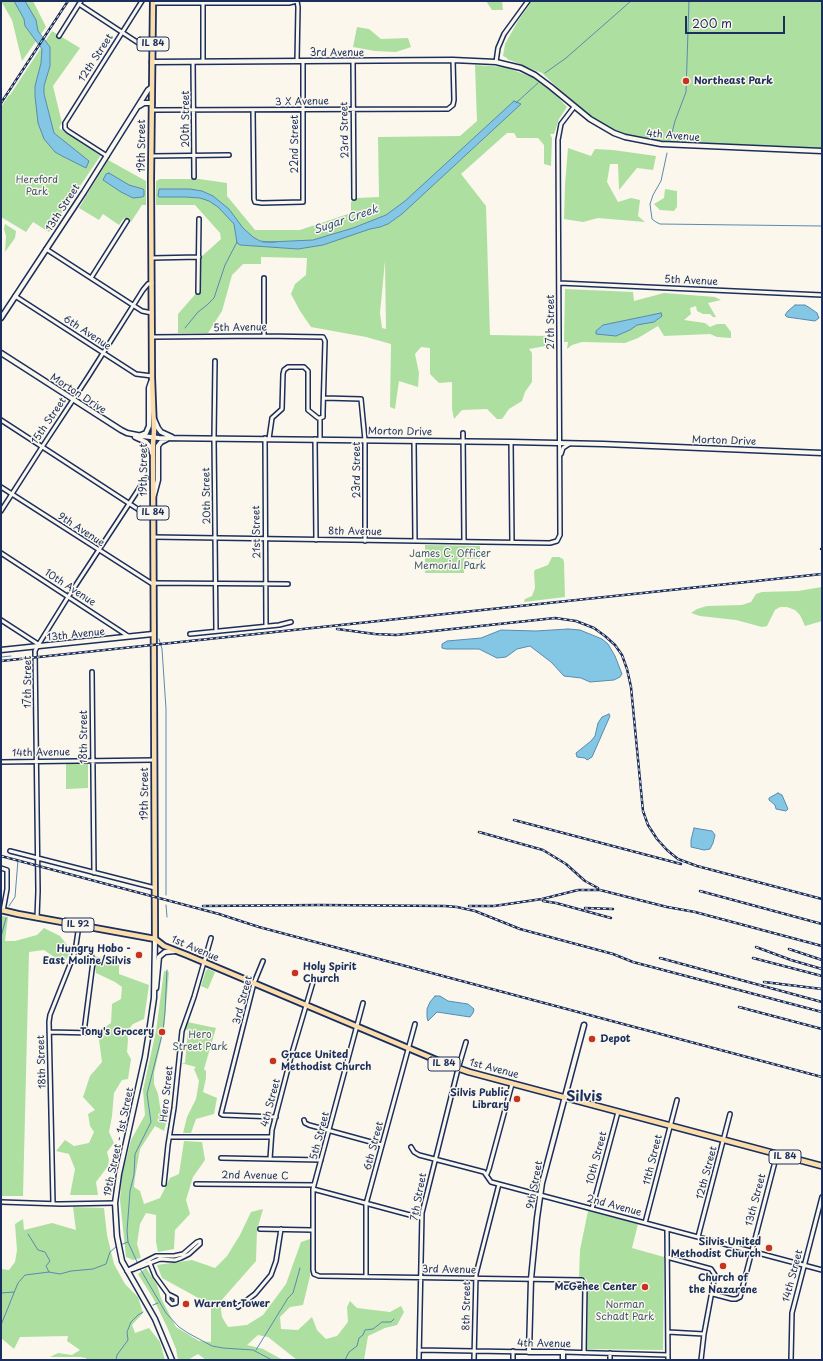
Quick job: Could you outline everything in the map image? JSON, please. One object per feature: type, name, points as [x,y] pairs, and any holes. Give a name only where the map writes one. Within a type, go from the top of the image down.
[{"type":"main road","name":"19th Street","points":[[153,2],[152,377],[154,418],[153,634],[155,939]]},
{"type":"main road","name":"IL 92","points":[[2,910],[37,918],[155,939]]},
{"type":"main road","name":"1st Avenue","points":[[155,939],[164,946],[458,1069],[822,1166]]},
{"type":"street","name":"12th Street","points":[[107,156],[68,131],[64,125],[142,1]]},
{"type":"street","points":[[153,2],[289,3],[297,1],[297,61]]},
{"type":"street","points":[[496,62],[498,48],[504,34],[528,1]]},
{"type":"street","points":[[59,36],[80,2],[144,47],[152,49]]},
{"type":"street","points":[[203,2],[203,61]]},
{"type":"street","name":"3rd Avenue","points":[[152,62],[453,60],[496,62],[522,68]]},
{"type":"street","name":"3 X Avenue","points":[[152,110],[448,109],[452,106],[454,100],[453,60]]},
{"type":"street","name":"22nd Street","points":[[253,110],[255,202],[303,202],[303,61]]},
{"type":"street","name":"23rd Street","points":[[353,61],[354,198]]},
{"type":"street","name":"20th Street","points":[[193,62],[194,177]]},
{"type":"street","name":"4th Avenue","points":[[522,68],[542,80],[590,119],[625,137],[648,143],[684,146],[822,151]]},
{"type":"street","name":"13th Street","points":[[1,318],[107,156],[148,90],[152,87]]},
{"type":"street","points":[[139,106],[144,103],[152,103]]},
{"type":"street","name":"27th Street","points":[[557,541],[560,535],[558,134],[564,120],[574,107]]},
{"type":"street","points":[[152,156],[229,155]]},
{"type":"street","points":[[198,292],[199,219]]},
{"type":"street","points":[[91,278],[127,221]]},
{"type":"street","points":[[46,249],[142,311],[152,313]]},
{"type":"street","points":[[152,258],[199,257]]},
{"type":"street","points":[[264,278],[264,336]]},
{"type":"street","name":"15th Street","points":[[1,511],[147,285],[152,283]]},
{"type":"street","name":"5th Avenue","points":[[559,283],[822,295]]},
{"type":"street","name":"6th Avenue","points":[[15,296],[136,374],[152,377]]},
{"type":"street","name":"5th Avenue","points":[[152,337],[323,337],[325,340],[324,398]]},
{"type":"street","name":"Morton Drive","points":[[1,353],[127,433],[138,436],[173,438],[571,443],[822,453]]},
{"type":"street","name":"20th Street","points":[[215,361],[214,438],[216,631]]},
{"type":"street","name":"21st Street","points":[[266,626],[265,539],[267,439],[272,418],[282,409],[283,372],[288,367],[304,367],[308,371],[308,410],[320,418]]},
{"type":"street","points":[[138,436],[145,434],[150,426],[150,388],[152,377]]},
{"type":"street","points":[[316,540],[318,439],[320,418],[323,415],[324,398]]},
{"type":"street","name":"23rd Street","points":[[324,398],[361,398],[364,440],[365,541]]},
{"type":"street","points":[[154,418],[161,432],[173,438]]},
{"type":"street","points":[[1,420],[130,503],[153,520]]},
{"type":"street","points":[[127,433],[146,442],[151,448],[153,454]]},
{"type":"street","points":[[463,433],[464,541]]},
{"type":"street","points":[[153,500],[158,480],[158,446],[161,442],[173,438]]},
{"type":"street","points":[[414,441],[415,541]]},
{"type":"street","points":[[511,442],[512,542]]},
{"type":"street","points":[[559,460],[563,448],[571,443]]},
{"type":"street","name":"17th Street","points":[[37,918],[35,651],[68,597],[100,551],[146,478]]},
{"type":"street","name":"9th Avenue","points":[[1,486],[100,551],[154,584]]},
{"type":"street","name":"8th Avenue","points":[[153,537],[550,543],[557,541]]},
{"type":"street","name":"10th Avenue","points":[[1,553],[130,637]]},
{"type":"street","points":[[154,584],[288,584]]},
{"type":"street","points":[[1,620],[38,646]]},
{"type":"street","points":[[190,634],[279,625],[291,622]]},
{"type":"street","name":"13th Avenue","points":[[1,650],[153,634]]},
{"type":"street","name":"18th Street","points":[[92,672],[94,873]]},
{"type":"street","name":"14th Avenue","points":[[1,762],[36,760],[154,760]]},
{"type":"street","points":[[10,851],[154,888]]},
{"type":"street","points":[[1,868],[7,870],[7,889],[2,910]]},
{"type":"street","name":"18th Street","points":[[53,1204],[49,1032],[50,1015],[75,952],[79,925]]},
{"type":"street","name":"Hero Street","points":[[164,1184],[182,1031],[194,997],[211,938]]},
{"type":"street","name":"19th Street - 1st Street","points":[[155,939],[154,998],[145,1057],[118,1174],[114,1203],[117,1236],[122,1261],[155,1319],[172,1360]]},
{"type":"street","points":[[154,998],[158,977],[159,956],[165,952],[177,951]]},
{"type":"street","points":[[84,1032],[93,962],[90,954]]},
{"type":"street","name":"3rd Street","points":[[263,961],[254,983],[221,1114],[276,1117]]},
{"type":"street","name":"4th Street","points":[[270,1159],[271,1137],[292,1053],[313,982]]},
{"type":"street","name":"5th Street","points":[[314,1274],[312,1270],[312,1230],[314,1187],[363,1004]]},
{"type":"street","name":"6th Street","points":[[366,1276],[366,1204],[415,1024]]},
{"type":"street","name":"9th Street","points":[[529,1352],[531,1279],[540,1195],[584,1025]]},
{"type":"street","points":[[49,1032],[92,1032]]},
{"type":"street","name":"7th Street","points":[[419,1360],[421,1218],[466,1042]]},
{"type":"street","points":[[487,1174],[512,1084]]},
{"type":"street","name":"11th Street","points":[[645,1223],[677,1100]]},
{"type":"street","name":"10th Street","points":[[592,1209],[618,1112]]},
{"type":"street","name":"12th Street","points":[[698,1237],[730,1114]]},
{"type":"street","points":[[304,1120],[305,1123],[309,1125],[382,1145]]},
{"type":"street","points":[[170,1136],[271,1137]]},
{"type":"street","name":"2nd Avenue","points":[[411,1147],[416,1154],[484,1172],[487,1174],[489,1180],[499,1184],[822,1270]]},
{"type":"street","name":"13th Street","points":[[713,1294],[728,1299],[738,1298],[777,1154]]},
{"type":"street","points":[[221,1158],[321,1160]]},
{"type":"street","name":"2nd Avenue C","points":[[196,1184],[314,1187],[366,1204],[421,1218]]},
{"type":"street","name":"8th Street","points":[[474,1360],[477,1270],[499,1184]]},
{"type":"street","name":"14th Street","points":[[791,1360],[792,1313],[822,1197]]},
{"type":"street","points":[[1,1202],[53,1204],[114,1203]]},
{"type":"street","points":[[260,1229],[312,1230]]},
{"type":"street","points":[[238,1307],[255,1294],[271,1275],[276,1261],[281,1229]]},
{"type":"street","points":[[667,1229],[668,1360]]},
{"type":"street","points":[[127,1270],[149,1261],[160,1259],[175,1260],[181,1258],[189,1254],[200,1244],[200,1241],[188,1251],[180,1255],[156,1256],[149,1261]]},
{"type":"street","points":[[667,1257],[713,1270],[716,1278],[704,1334],[701,1360]]},
{"type":"street","points":[[149,1261],[155,1276],[168,1294]]},
{"type":"street","name":"3rd Avenue","points":[[314,1274],[319,1276],[583,1281],[585,1286],[584,1353]]},
{"type":"street","points":[[668,1332],[704,1334]]},
{"type":"street","name":"4th Avenue","points":[[419,1350],[668,1355]]},
{"type":"street","points":[[513,1351],[513,1360]]},
{"type":"street","points":[[563,1352],[563,1360]]},
{"type":"street","points":[[610,1353],[610,1360]]},
{"type":"green space","points":[[1,1],[33,1],[46,27],[22,61],[12,20]]},
{"type":"green space","points":[[486,1],[502,1],[503,10],[492,10]]},
{"type":"green space","name":"Northeast Park","points":[[532,1],[822,1],[822,149],[658,142],[633,137],[603,125],[579,108],[542,73],[503,56],[505,44],[518,21]]},
{"type":"green space","points":[[357,27],[369,29],[381,39],[408,38],[411,47],[396,52],[375,51],[353,47]]},
{"type":"green space","name":"Hereford Park","points":[[52,31],[80,48],[53,86],[62,123],[59,128],[101,155],[49,232],[33,222],[26,232],[1,217],[1,107]]},
{"type":"green space","points":[[475,65],[505,67],[534,78],[550,89],[567,107],[559,119],[554,134],[550,134],[552,138],[551,166],[544,164],[544,145],[538,138],[517,138],[514,133],[507,133],[461,174],[486,206],[490,335],[550,336],[551,345],[529,349],[532,353],[532,382],[525,392],[522,401],[509,409],[502,419],[497,419],[487,409],[462,410],[454,419],[452,409],[452,382],[439,383],[430,374],[430,348],[421,347],[415,354],[419,373],[418,387],[399,381],[395,409],[390,407],[391,344],[366,337],[311,327],[300,311],[291,294],[295,284],[306,275],[307,258],[261,257],[261,264],[243,264],[232,275],[222,311],[208,333],[178,333],[178,314],[199,290],[200,258],[221,239],[220,233],[195,205],[156,205],[156,181],[160,179],[199,179],[227,183],[227,196],[255,230],[300,230],[351,213],[351,202],[357,198],[379,197],[378,137],[460,136],[477,121]],"holes":[[[385,261],[386,329],[382,328],[380,313]]]},
{"type":"green space","points":[[568,148],[591,156],[595,149],[656,156],[653,170],[637,168],[619,190],[618,164],[610,164],[607,182],[618,202],[631,198],[640,200],[638,216],[645,222],[598,218],[583,222],[564,219]]},
{"type":"green space","points":[[108,160],[146,181],[146,205],[142,205],[131,222],[124,218],[119,225],[103,214],[99,220],[79,208]]},
{"type":"green space","points":[[665,189],[677,191],[677,207],[674,211],[660,210],[654,204],[664,198]]},
{"type":"green space","points":[[5,224],[16,231],[15,238],[5,252],[6,236],[4,229]]},
{"type":"green space","points":[[565,289],[633,292],[634,301],[664,293],[715,297],[721,300],[708,303],[716,317],[697,311],[696,306],[690,308],[691,314],[684,320],[705,323],[710,327],[717,324],[725,324],[731,332],[731,338],[717,337],[710,334],[664,336],[658,326],[638,338],[625,343],[582,342],[572,345],[567,349],[568,342],[564,342]]},
{"type":"green space","name":"James C. Officer Memorial Park","points":[[425,545],[480,546],[480,559],[464,559],[464,573],[425,573]]},
{"type":"green space","points":[[552,557],[559,557],[563,559],[564,562],[565,597],[524,602],[525,599],[532,596],[535,588],[535,570],[548,565]]},
{"type":"green space","points":[[822,587],[822,621],[805,626],[800,615],[795,610],[787,607],[780,607],[775,610],[767,626],[762,627],[736,620],[700,616],[691,613],[697,609],[707,606],[742,605],[751,602],[756,594],[762,592],[798,591]]},
{"type":"green space","points":[[66,764],[88,764],[88,788],[66,789]]},
{"type":"green space","points":[[1,916],[8,917],[5,941],[15,941],[37,935],[44,928],[60,936],[71,950],[64,964],[44,950],[29,952],[23,1196],[1,1196]]},
{"type":"green space","points":[[94,956],[119,962],[119,974],[149,985],[144,1019],[133,1024],[127,1031],[127,1052],[131,1059],[128,1079],[122,1080],[114,1093],[109,1132],[114,1143],[107,1152],[109,1160],[108,1166],[96,1182],[98,1195],[70,1195],[75,1169],[69,1154],[56,1151],[65,1140],[74,1146],[89,1143],[94,1132],[90,1126],[88,1114],[95,1110],[83,1097],[90,1076],[102,1062],[98,1032],[111,1023],[112,1004],[121,999],[122,987],[96,973]]},
{"type":"green space","points":[[208,969],[215,972],[208,989],[201,986],[206,970]]},
{"type":"green space","points":[[164,971],[169,972],[164,1029],[154,1073],[154,1084],[158,1094],[161,1113],[167,1119],[164,1131],[155,1126],[140,1149],[134,1187],[140,1191],[144,1204],[160,1198],[170,1178],[179,1174],[184,1141],[202,1142],[205,1160],[193,1177],[186,1200],[190,1214],[175,1230],[174,1249],[158,1252],[156,1242],[156,1215],[146,1213],[140,1224],[137,1244],[141,1258],[133,1260],[126,1257],[120,1200],[122,1175],[131,1140],[145,1115],[143,1090],[156,1031]]},
{"type":"green space","name":"Hero Street Park","points":[[187,1022],[216,1028],[204,1069],[206,1071],[206,1078],[203,1092],[217,1098],[214,1114],[196,1119],[191,1133],[183,1133],[187,1117],[196,1099],[199,1081],[194,1069],[196,1067],[181,1063],[185,1063],[188,1030],[184,1029]]},
{"type":"green space","points":[[73,1207],[104,1208],[107,1235],[114,1264],[125,1284],[138,1297],[143,1313],[132,1325],[135,1333],[149,1328],[160,1342],[165,1360],[86,1360],[86,1358],[80,1357],[50,1357],[58,1353],[72,1355],[80,1350],[67,1341],[68,1336],[20,1337],[14,1349],[1,1338],[1,1269],[9,1270],[15,1262],[17,1250],[15,1224],[23,1219],[24,1230],[52,1223],[76,1230]]},
{"type":"green space","points":[[263,1209],[257,1230],[256,1261],[220,1302],[222,1317],[228,1327],[247,1325],[263,1315],[286,1284],[301,1242],[310,1239],[310,1276],[303,1305],[290,1307],[280,1317],[281,1329],[298,1330],[312,1317],[317,1330],[326,1339],[337,1336],[348,1322],[347,1307],[350,1301],[357,1308],[390,1312],[401,1306],[404,1312],[397,1325],[385,1328],[368,1336],[364,1360],[297,1360],[268,1337],[258,1335],[247,1345],[263,1349],[283,1360],[206,1360],[198,1354],[188,1360],[178,1360],[176,1349],[167,1327],[153,1298],[138,1274],[146,1268],[157,1285],[161,1298],[176,1327],[199,1341],[211,1342],[211,1305],[162,1278],[157,1265],[192,1260],[215,1268],[227,1256],[240,1235],[251,1212]]},
{"type":"green space","name":"Norman Schadt Park","points":[[588,1211],[638,1224],[632,1248],[664,1257],[663,1350],[587,1349],[588,1284],[585,1278],[579,1277],[580,1250]]},
{"type":"water","points":[[14,1],[25,1],[36,20],[38,31],[50,47],[50,66],[44,86],[44,94],[54,133],[89,161],[86,168],[55,152],[44,139],[38,123],[35,96],[35,86],[41,63],[42,49],[25,26],[24,19]]},
{"type":"water","name":"Sugar Creek","points":[[514,101],[521,104],[402,214],[388,224],[323,245],[298,249],[240,245],[237,243],[234,224],[218,207],[209,201],[200,198],[158,196],[159,189],[190,189],[202,191],[213,196],[229,209],[243,228],[260,241],[313,240],[353,228],[386,215],[405,201]]},
{"type":"water","points":[[109,173],[129,185],[143,189],[144,196],[133,198],[121,192],[103,180],[106,174]]},
{"type":"water","points":[[795,305],[805,305],[817,313],[819,318],[815,321],[787,317],[785,315]]},
{"type":"water","points":[[661,313],[662,316],[654,322],[637,325],[616,336],[596,334],[596,331],[603,325]]},
{"type":"water","points":[[568,629],[580,630],[602,639],[608,644],[615,656],[622,674],[620,677],[614,680],[590,682],[581,678],[564,676],[551,662],[530,646],[517,649],[506,657],[497,658],[479,649],[442,648],[442,644],[447,641],[481,638],[501,630],[536,631]]},
{"type":"water","points":[[609,714],[610,716],[592,757],[587,760],[585,758],[577,757],[576,753],[595,736],[598,723],[602,717]]},
{"type":"water","points":[[778,793],[782,795],[788,809],[786,811],[776,809],[775,805],[769,800],[769,798]]},
{"type":"water","points":[[694,828],[712,831],[715,835],[710,849],[704,850],[691,847]]},
{"type":"water","points":[[435,996],[440,996],[448,1001],[468,1004],[474,1009],[473,1013],[470,1017],[437,1012],[428,1021],[427,1009]]},
{"type":"waterway","name":"Sugar Creek","points":[[545,73],[566,58],[631,1]]},
{"type":"waterway","points":[[671,137],[675,121],[686,92],[689,1]]},
{"type":"waterway","name":"Sugar Creek","points":[[516,103],[538,83]]},
{"type":"waterway","points":[[667,153],[661,181],[650,204],[652,219],[660,224],[822,226]]},
{"type":"waterway","points":[[185,328],[198,312],[214,298],[225,265],[237,242]]},
{"type":"waterway","name":"Sugar Creek","points":[[263,242],[276,242]]},
{"type":"waterway","points":[[159,639],[162,649],[166,709],[166,895]]},
{"type":"waterway","points":[[1,657],[11,656]]},
{"type":"waterway","points":[[9,906],[15,897],[18,860]]},
{"type":"waterway","points":[[166,905],[167,917]]},
{"type":"waterway","points":[[1,937],[6,918]]},
{"type":"waterway","points":[[138,1264],[128,1242],[127,1231],[130,1191],[134,1175],[135,1154],[151,1122],[147,1094],[163,1031],[167,970]]},
{"type":"waterway","points":[[28,1234],[38,1250],[45,1252],[50,1261],[46,1266],[49,1272]]},
{"type":"waterway","points":[[120,1245],[128,1242]]},
{"type":"waterway","points":[[1,1325],[18,1283],[25,1275],[49,1272],[60,1274],[71,1271],[93,1269],[106,1264],[110,1252],[117,1246]]},
{"type":"waterway","points":[[139,1267],[166,1313],[179,1327],[212,1346],[253,1350],[272,1360]]},
{"type":"waterway","points":[[256,1350],[288,1298],[293,1293],[300,1268]]},
{"type":"waterway","points":[[1,1293],[14,1292]]},
{"type":"waterway","points":[[153,1305],[158,1303]]},
{"type":"waterway","points":[[116,1360],[117,1355],[128,1340],[127,1332],[131,1322],[143,1312]]},
{"type":"waterway","points":[[345,1360],[349,1352],[357,1346],[359,1338],[363,1335],[365,1330],[373,1329],[382,1322],[391,1322],[394,1319]]},
{"type":"railway","points":[[1,103],[68,1]]},
{"type":"railway","points":[[1,661],[822,574]]},
{"type":"railway","points":[[337,629],[396,635],[555,618],[576,621],[594,628],[615,645],[622,655],[627,669],[631,687],[643,811],[648,825],[657,839],[678,859],[697,866],[822,899]]},
{"type":"railway","points":[[514,820],[681,864]]},
{"type":"railway","points":[[479,832],[543,850],[566,864],[585,881],[598,888]]},
{"type":"railway","points":[[1,856],[219,914],[259,927],[822,1077]]},
{"type":"railway","points":[[469,906],[494,906],[542,899],[578,890],[600,890],[667,907],[695,912],[822,946]]},
{"type":"railway","points":[[700,891],[822,924]]},
{"type":"railway","points":[[543,901],[556,903],[611,918]]},
{"type":"railway","points":[[203,906],[320,905],[457,907],[475,911],[520,929],[613,954],[633,962],[822,1012]]},
{"type":"railway","points":[[585,908],[613,909]]},
{"type":"railway","points":[[756,947],[791,960],[822,969]]},
{"type":"railway","points":[[789,949],[822,960]]},
{"type":"railway","points":[[660,958],[822,1002]]},
{"type":"railway","points":[[753,958],[822,976]]},
{"type":"railway","points":[[764,982],[822,989]]},
{"type":"railway","points":[[739,1007],[822,1029]]},
{"type":"place","name":"Northeast Park","points":[[686,81]]},
{"type":"place","name":"Hungry Hobo - East Moline/Silvis","points":[[139,955]]},
{"type":"place","name":"Holy Spirit Church","points":[[295,973]]},
{"type":"place","name":"Tony's Grocery","points":[[162,1032]]},
{"type":"place","name":"Depot","points":[[592,1039]]},
{"type":"place","name":"Grace United Methodist Church","points":[[273,1061]]},
{"type":"place","name":"Silvis Public Library","points":[[517,1099]]},
{"type":"place","name":"Silvis United Methodist Church","points":[[769,1248]]},
{"type":"place","name":"Church of the Nazarene","points":[[723,1266]]},
{"type":"place","name":"McGehee Center","points":[[645,1287]]},
{"type":"place","name":"Warrent Tower","points":[[186,1304]]},
{"type":"district","name":"Silvis","points":[[584,1097]]}]
